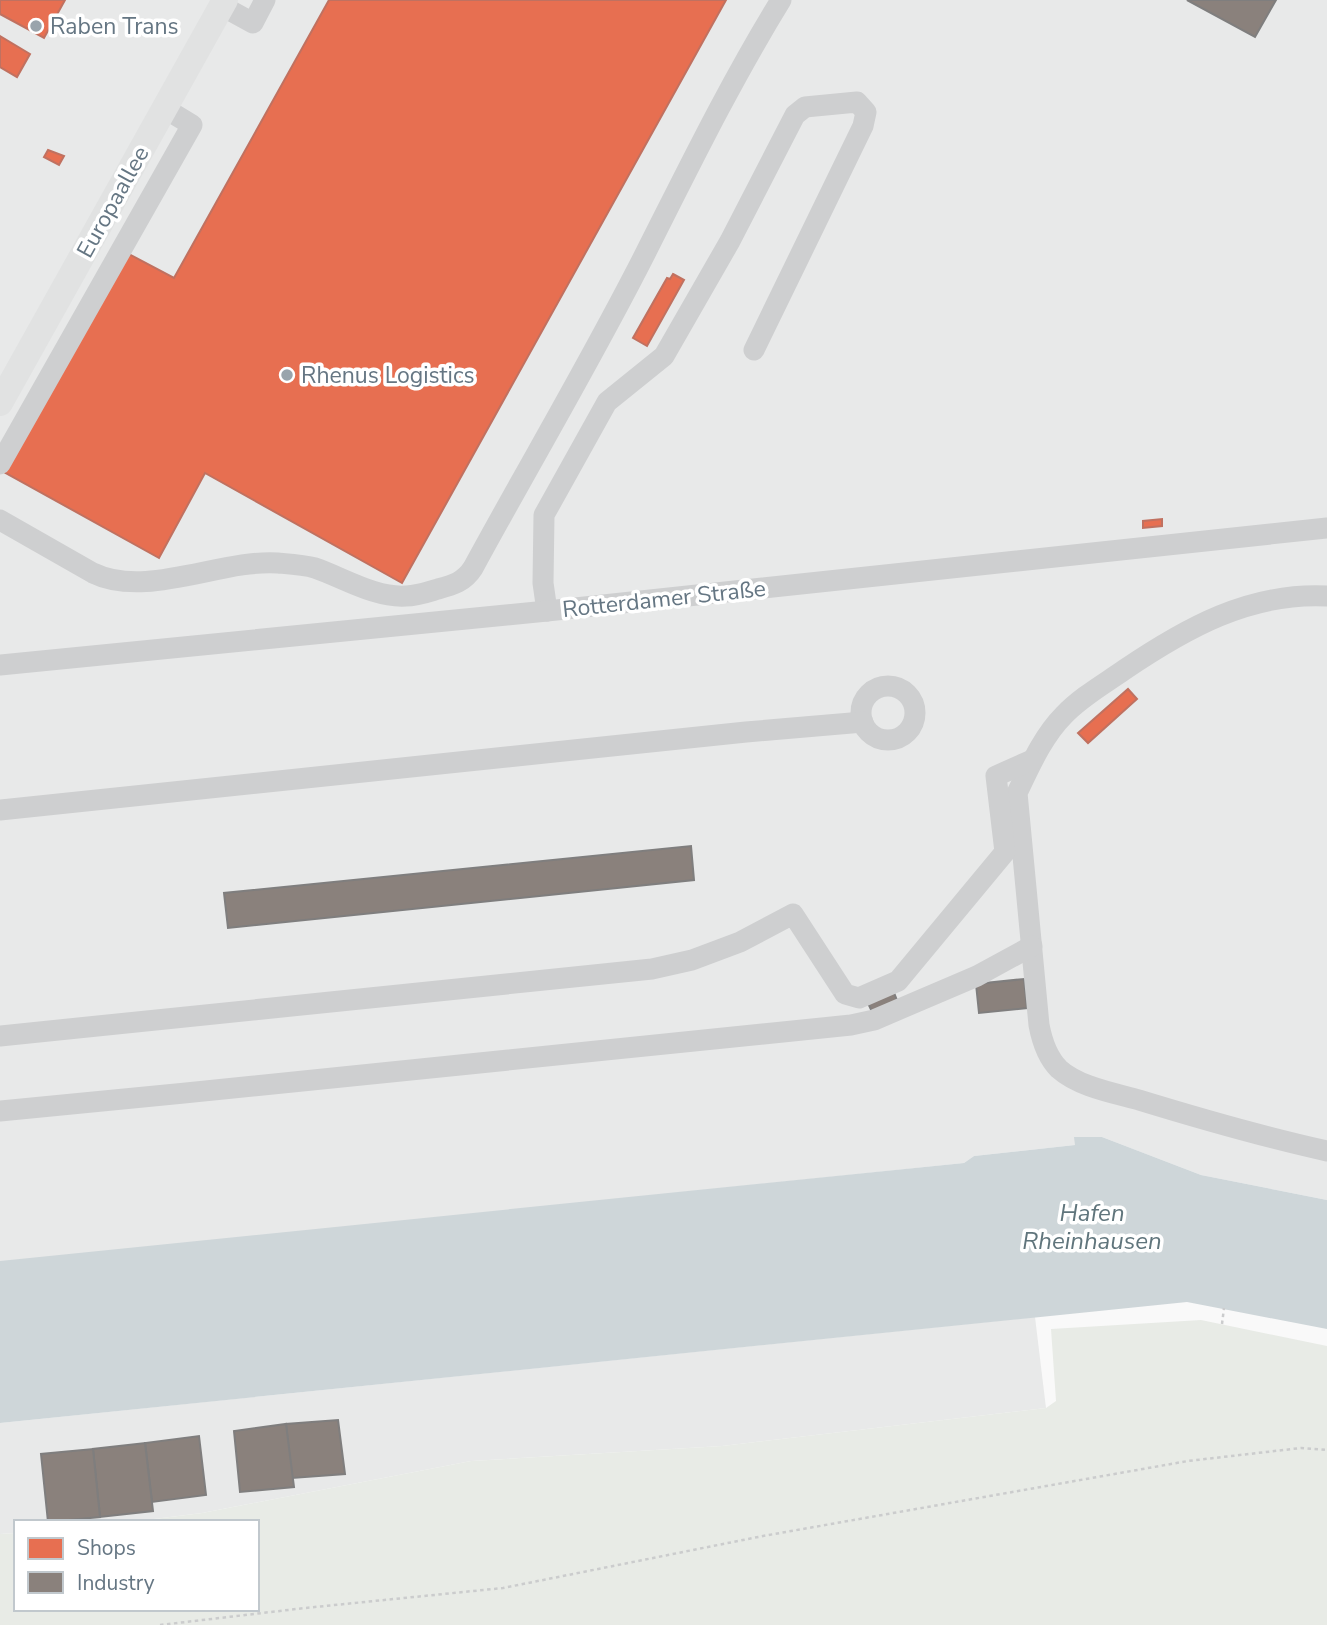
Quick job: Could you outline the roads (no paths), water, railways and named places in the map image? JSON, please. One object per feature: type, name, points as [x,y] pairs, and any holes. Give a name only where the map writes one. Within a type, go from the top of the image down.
[{"type":"main road","name":"Europaallee","points":[[0,403],[224,3]]},
{"type":"street","points":[[224,3],[253,23],[265,0]]},
{"type":"street","points":[[0,520],[105,579],[132,581],[182,576],[275,562],[312,567],[387,595],[407,596],[457,584],[467,577],[646,253],[681,179],[781,0]]},
{"type":"street","points":[[547,611],[543,583],[544,515],[607,402],[664,356],[730,241],[795,115],[805,107],[857,102],[866,112],[863,126],[754,350]]},
{"type":"street","points":[[0,464],[192,125],[164,108]]},
{"type":"street","name":"Rotterdamer Straße","points":[[0,665],[547,611],[1327,528]]},
{"type":"street","points":[[1327,596],[1292,596],[1246,605],[1195,625],[1167,641],[1062,716],[1032,760],[1017,793],[1042,1042],[1058,1068],[1100,1088],[1220,1124],[1327,1151]]},
{"type":"street","points":[[0,810],[863,722]]},
{"type":"street","points":[[0,1036],[652,970],[692,960],[740,942],[793,914],[845,994],[859,998],[898,981],[1005,852],[996,776],[1032,760]]},
{"type":"street","points":[[0,1111],[852,1025],[874,1020],[977,976],[1032,946]]},
{"type":"water","name":"Hafen Rheinhausen","points":[[1074,1137],[1102,1137],[1201,1175],[1327,1200],[1327,1329],[1187,1302],[0,1423],[0,1261],[964,1163],[974,1156],[1075,1145]]},
{"type":"place","name":"Raben Trans","points":[[36,26]]},
{"type":"place","name":"Rhenus Logistics","points":[[287,375]]}]
